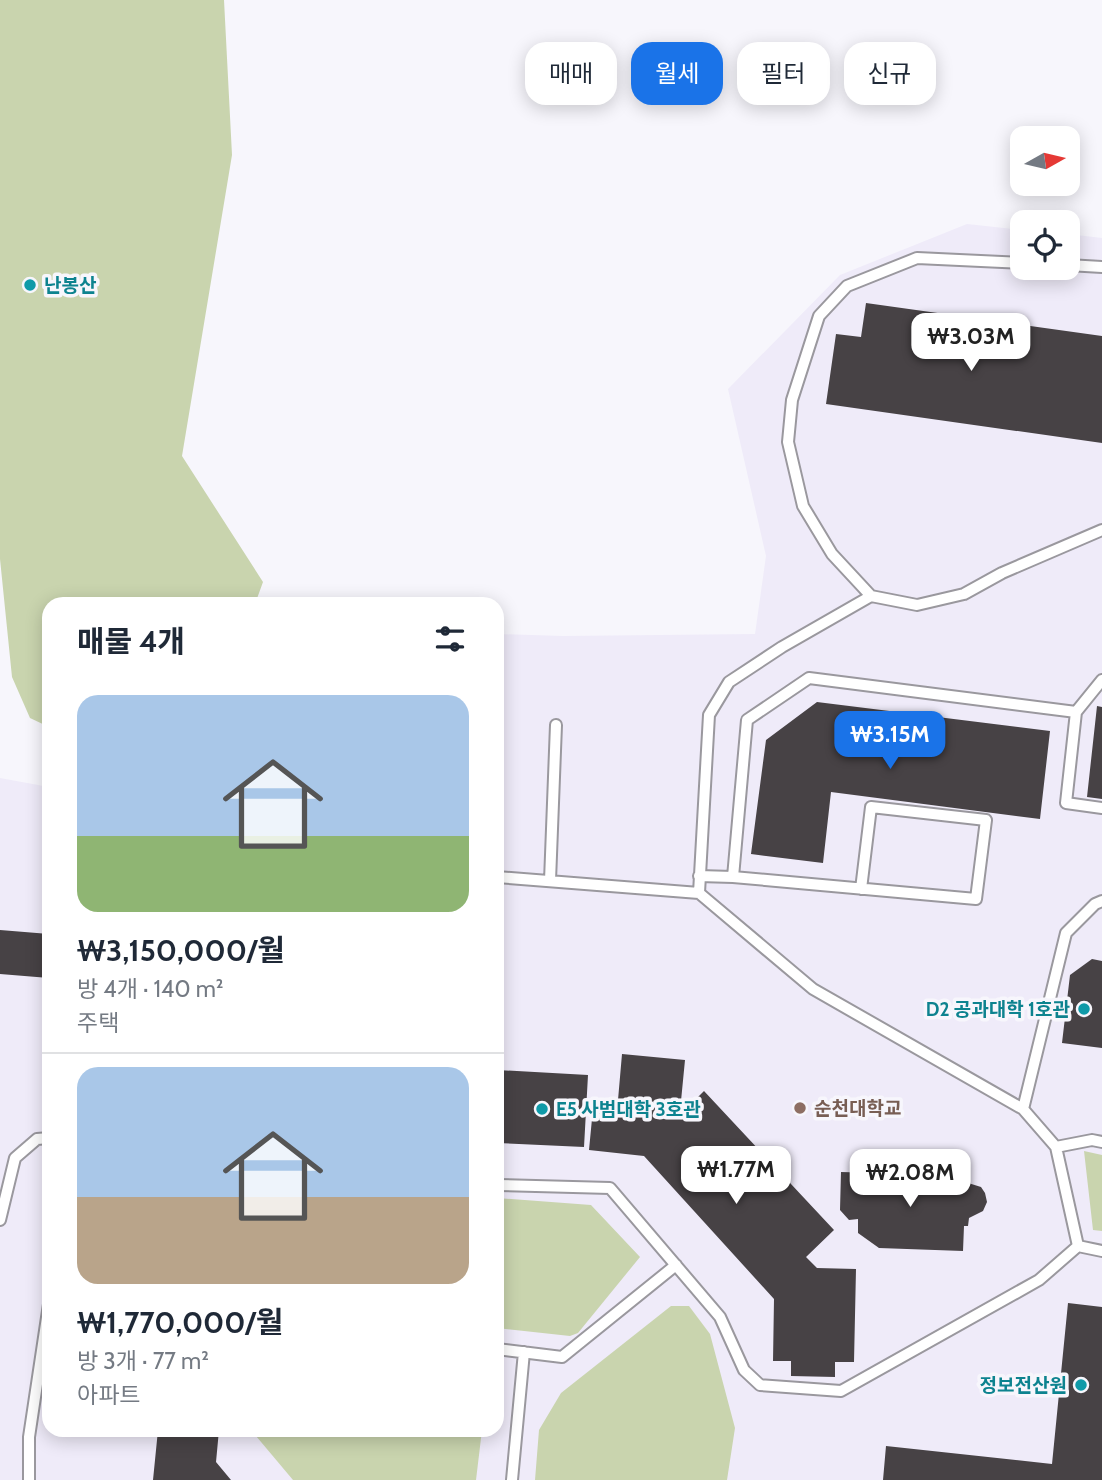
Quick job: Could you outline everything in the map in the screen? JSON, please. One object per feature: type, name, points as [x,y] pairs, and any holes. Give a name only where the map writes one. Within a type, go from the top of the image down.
[{"type":"lane","points":[[1010,262],[917,258],[847,286],[819,316],[792,400],[788,442],[803,506],[832,554],[871,596],[918,605],[964,594],[1002,573],[1102,530]]},
{"type":"lane","points":[[1080,266],[1102,267]]},
{"type":"lane","points":[[699,893],[709,715],[729,681],[871,596]]},
{"type":"lane","points":[[733,877],[747,720],[809,678],[1076,712]]},
{"type":"lane","points":[[1102,680],[1076,712],[1066,803],[1102,808]]},
{"type":"lane","points":[[550,881],[556,725]]},
{"type":"lane","points":[[699,876],[976,899],[986,820],[871,807],[861,889]]},
{"type":"lane","points":[[504,878],[699,893],[813,989],[1023,1109],[1056,1147],[1078,1246]]},
{"type":"lane","points":[[1023,1109],[1066,933],[1095,904],[1102,901]]},
{"type":"lane","points":[[0,1220],[15,1158],[37,1139],[42,1139]]},
{"type":"lane","points":[[1056,1147],[1092,1140],[1102,1142]]},
{"type":"lane","points":[[504,1185],[610,1188],[720,1317],[744,1370],[760,1385],[841,1391],[1039,1280],[1078,1246]]},
{"type":"lane","points":[[1078,1246],[1102,1251]]},
{"type":"lane","points":[[504,1350],[562,1357],[676,1265]]},
{"type":"lane","points":[[29,1480],[29,1437],[42,1351]]},
{"type":"lane","points":[[512,1480],[524,1352]]},
{"type":"shaded area","name":"순천대학교","points":[[967,224],[1010,229],[1010,280],[1080,280],[1080,235],[1102,238],[1102,1480],[0,1480],[0,778],[42,786],[42,1437],[504,1437],[504,634],[755,634],[766,556],[728,389],[840,275]]},
{"type":"green space","points":[[0,0],[224,0],[232,155],[182,456],[263,582],[258,597],[42,597],[42,724],[30,718],[12,677],[0,559]]},
{"type":"green space","points":[[1084,1151],[1102,1155],[1102,1231],[1093,1230]]},
{"type":"green space","points":[[504,1199],[591,1205],[640,1257],[578,1333],[570,1336],[504,1329]]},
{"type":"green space","points":[[671,1306],[689,1306],[710,1334],[735,1428],[727,1480],[535,1480],[539,1430],[561,1393]]},
{"type":"green space","points":[[257,1437],[481,1437],[476,1480],[293,1480]]},
{"type":"building","points":[[866,303],[1102,336],[1102,443],[826,404],[836,334],[861,337]]},
{"type":"building","points":[[817,702],[1050,731],[1040,819],[831,792],[823,863],[751,854],[766,740]]},
{"type":"building","points":[[1097,706],[1102,707],[1102,799],[1087,797]]},
{"type":"building","points":[[0,930],[42,933],[42,977],[0,974]]},
{"type":"building","name":"D2 공과대학 1호관","points":[[1092,959],[1102,961],[1102,1048],[1062,1043],[1070,975]]},
{"type":"building","points":[[622,1054],[685,1060],[681,1101],[687,1108],[704,1091],[834,1230],[806,1257],[817,1268],[856,1269],[854,1362],[835,1362],[835,1377],[791,1376],[791,1361],[773,1361],[774,1299],[644,1156],[589,1150],[594,1098],[618,1100]]},
{"type":"building","name":"E5 사범대학 3호관","points":[[504,1070],[588,1075],[584,1147],[504,1143]]},
{"type":"building","points":[[841,1172],[947,1175],[947,1181],[965,1182],[981,1187],[987,1202],[983,1211],[969,1218],[968,1226],[964,1226],[963,1251],[879,1248],[858,1233],[858,1219],[849,1220],[840,1210]]},
{"type":"building","points":[[1068,1303],[1102,1307],[1102,1480],[883,1480],[886,1446],[1052,1464]]},
{"type":"building","points":[[157,1437],[218,1437],[216,1462],[231,1480],[153,1480]]},
{"type":"place","name":"난봉산","points":[[30,285]]},
{"type":"place","name":"D2 공과대학 1호관","points":[[1084,1009]]},
{"type":"place","name":"순천대학교","points":[[800,1108]]},
{"type":"place","name":"E5 사범대학 3호관","points":[[542,1109]]},
{"type":"place","name":"정보전산원","points":[[1081,1385]]}]
